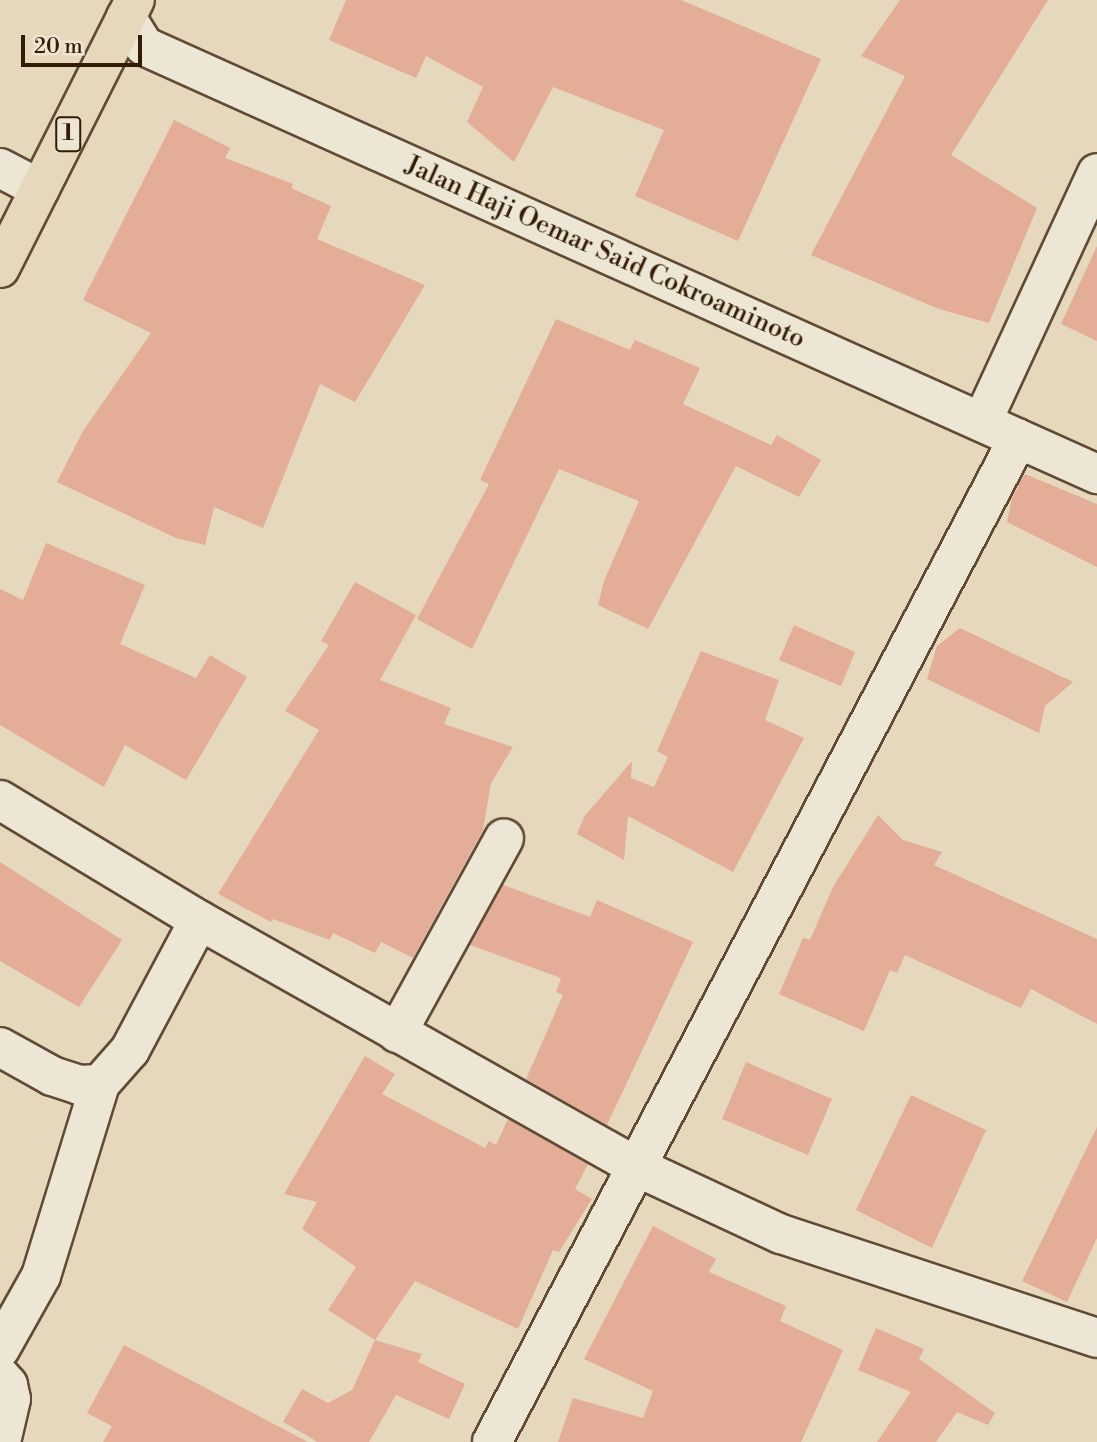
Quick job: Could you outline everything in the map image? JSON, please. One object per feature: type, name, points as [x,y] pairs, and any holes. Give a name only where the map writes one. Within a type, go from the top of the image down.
[{"type":"highway","name":"1","points":[[0,268],[131,9]]},
{"type":"street","name":"Jalan Haji Oemar Said Cokroaminoto","points":[[131,9],[144,47],[1097,474]]},
{"type":"street","points":[[0,169],[40,188]]},
{"type":"street","points":[[982,422],[1097,173]]},
{"type":"street","points":[[492,1442],[1018,439]]},
{"type":"street","points":[[0,800],[198,920],[637,1167],[781,1234],[1097,1338]]},
{"type":"street","points":[[397,1032],[504,838]]},
{"type":"street","points":[[0,1349],[41,1276],[100,1084],[130,1050],[198,920]]},
{"type":"street","points":[[0,1047],[52,1076],[79,1085],[100,1084]]},
{"type":"street","points":[[0,1376],[8,1385],[11,1399],[1,1442]]},
{"type":"building","points":[[346,0],[681,0],[821,59],[738,241],[635,196],[664,130],[553,87],[514,162],[467,122],[483,87],[426,56],[416,78],[329,40]]},
{"type":"building","points":[[900,0],[1048,0],[951,155],[1037,208],[989,323],[939,309],[811,255],[905,76],[861,56]]},
{"type":"building","points":[[174,120],[230,148],[225,158],[293,184],[291,188],[331,206],[317,239],[425,285],[355,402],[320,384],[263,528],[214,507],[205,545],[176,538],[57,482],[83,431],[151,333],[83,300]]},
{"type":"building","points":[[1097,246],[1097,341],[1061,324]]},
{"type":"building","points":[[556,319],[630,350],[635,340],[700,368],[683,404],[771,445],[777,435],[821,460],[799,497],[736,466],[648,629],[598,605],[604,581],[639,501],[559,469],[472,649],[417,619],[489,484],[480,480]]},
{"type":"building","points":[[1025,474],[1097,504],[1097,567],[1007,522],[1012,498]]},
{"type":"building","points":[[46,543],[145,585],[120,644],[196,678],[210,655],[247,677],[186,780],[125,745],[104,787],[0,725],[0,589],[23,600]]},
{"type":"building","points":[[355,582],[416,615],[380,680],[451,708],[444,724],[513,747],[491,783],[483,830],[413,958],[381,942],[375,953],[333,933],[330,940],[273,919],[271,922],[218,894],[319,730],[285,711],[329,645],[321,641]]},
{"type":"building","points":[[794,625],[855,652],[841,686],[779,660]]},
{"type":"building","points":[[960,628],[1073,682],[1045,706],[1039,733],[927,679],[937,646]]},
{"type":"building","points":[[701,651],[779,680],[765,720],[804,738],[733,872],[628,816],[624,860],[577,834],[584,817],[632,761],[631,778],[654,787],[668,757],[657,751]]},
{"type":"building","points":[[878,815],[903,840],[942,852],[934,865],[1097,939],[1097,1024],[1031,989],[1021,1008],[905,955],[897,973],[890,970],[864,1031],[779,994],[803,938],[810,940],[833,887]]},
{"type":"building","points":[[0,862],[122,940],[79,1007],[0,961]]},
{"type":"building","points":[[503,885],[590,917],[597,900],[693,942],[607,1125],[526,1079],[563,995],[556,992],[561,978],[470,945]]},
{"type":"building","points":[[365,1056],[395,1074],[382,1094],[485,1148],[489,1141],[496,1145],[508,1119],[588,1164],[575,1189],[592,1199],[559,1252],[553,1250],[518,1329],[415,1281],[375,1340],[328,1310],[356,1267],[302,1229],[317,1202],[284,1194]]},
{"type":"building","points":[[746,1062],[832,1099],[808,1155],[722,1119]]},
{"type":"building","points":[[911,1095],[986,1130],[932,1248],[856,1210]]},
{"type":"building","points":[[1097,1127],[1097,1238],[1067,1302],[1022,1281]]},
{"type":"building","points":[[653,1226],[716,1259],[709,1272],[786,1306],[780,1321],[843,1350],[801,1442],[558,1442],[573,1398],[643,1418],[653,1391],[584,1359]]},
{"type":"building","points":[[876,1328],[924,1349],[919,1359],[995,1413],[988,1425],[957,1412],[936,1442],[877,1442],[911,1392],[858,1370]]},
{"type":"building","points":[[375,1340],[422,1354],[418,1362],[465,1384],[449,1419],[396,1395],[369,1442],[318,1442],[283,1422],[302,1389],[328,1403],[352,1390]]},
{"type":"building","points":[[124,1345],[308,1442],[103,1442],[112,1426],[87,1413]]}]
